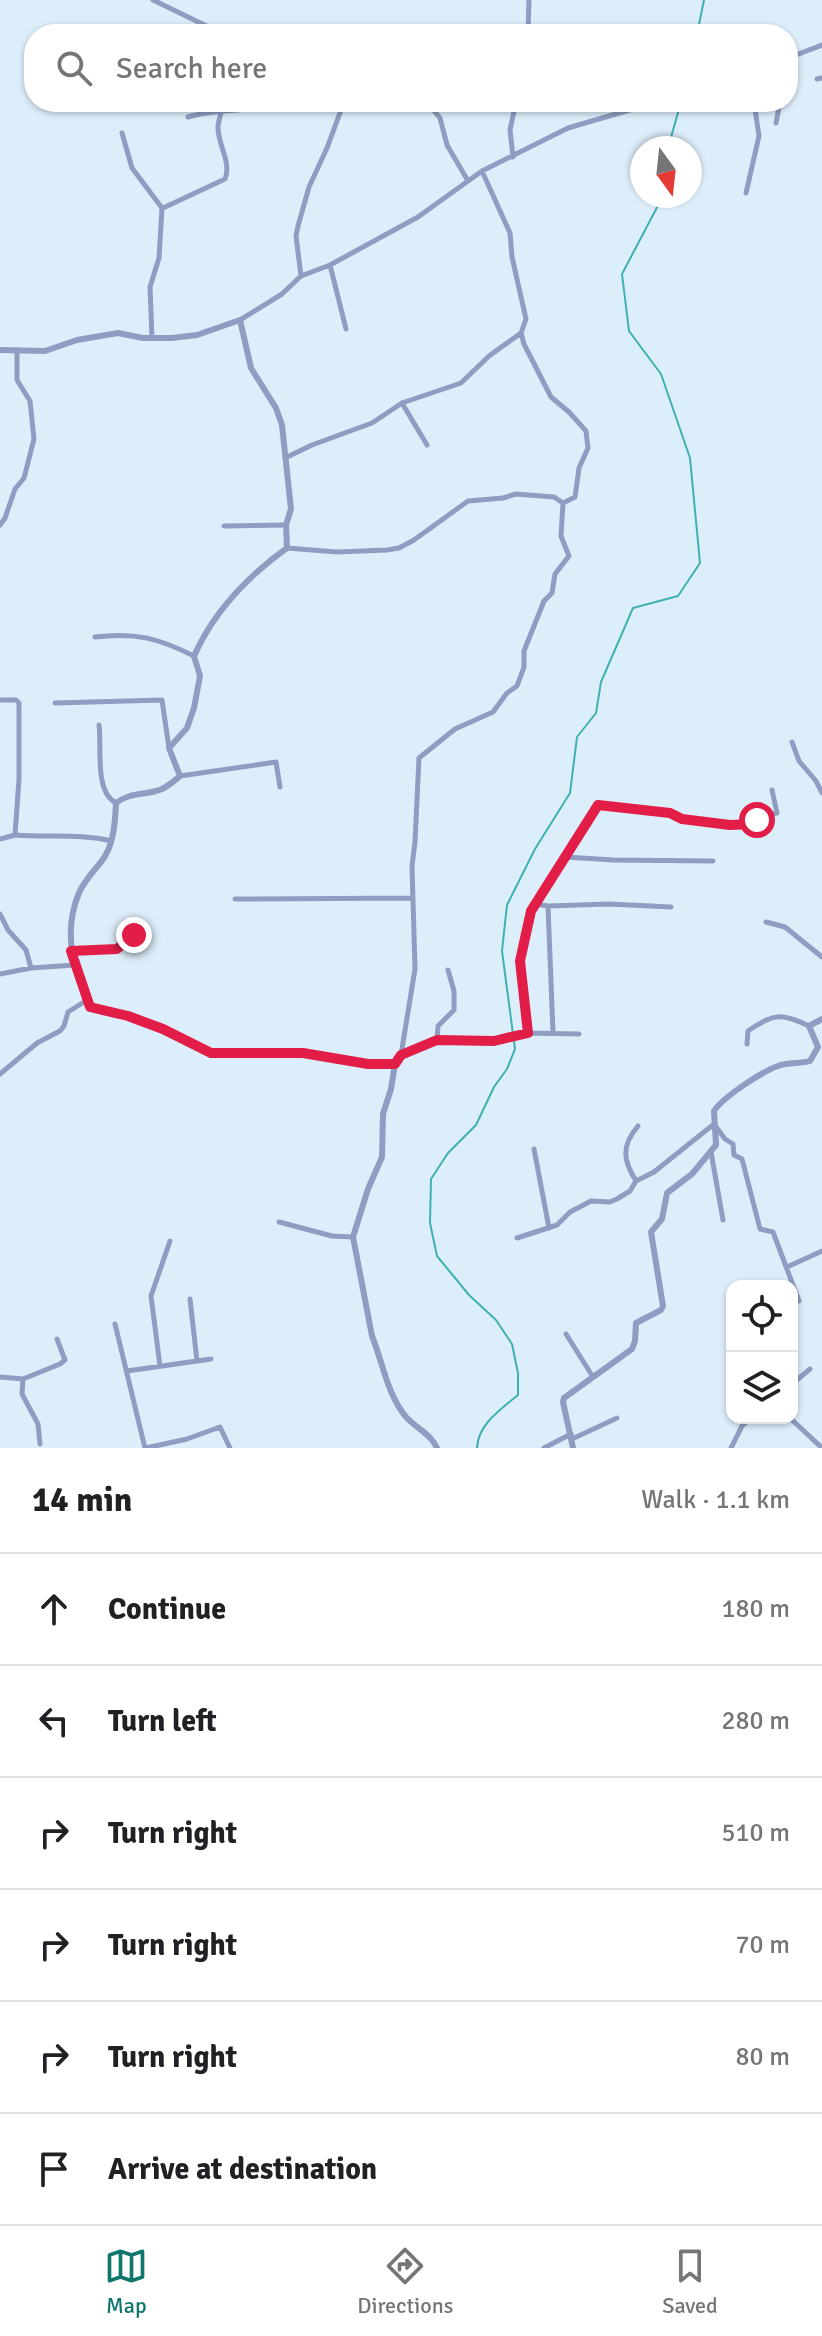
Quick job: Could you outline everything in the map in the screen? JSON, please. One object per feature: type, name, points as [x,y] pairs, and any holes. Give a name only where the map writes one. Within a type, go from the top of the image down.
[{"type":"street","points":[[153,0],[202,24]]},
{"type":"street","points":[[528,24],[529,0]]},
{"type":"street","points":[[798,54],[822,45]]},
{"type":"street","points":[[188,117],[207,112]]},
{"type":"street","points":[[162,208],[228,176],[218,128],[221,112]]},
{"type":"street","points":[[301,276],[296,236],[298,226],[309,187],[340,112]]},
{"type":"street","points":[[435,112],[440,118],[447,145],[468,181]]},
{"type":"street","points":[[513,157],[510,130],[514,112]]},
{"type":"street","points":[[0,350],[45,351],[77,340],[118,333],[152,338],[197,335],[240,320],[282,294],[301,276],[330,265],[408,223],[482,171],[568,128],[623,112]]},
{"type":"street","points":[[746,193],[759,136],[755,112]]},
{"type":"street","points":[[776,123],[778,112]]},
{"type":"street","points":[[122,133],[132,168],[162,208],[159,258],[150,287],[152,338]]},
{"type":"street","points":[[285,458],[372,423],[402,403],[461,383],[489,356],[521,333],[526,319],[512,257],[510,233],[482,171]]},
{"type":"street","points":[[330,265],[346,329]]},
{"type":"street","points":[[240,320],[251,368],[280,418],[291,509],[286,525],[287,548]]},
{"type":"street","points":[[521,333],[551,397],[582,425],[588,440],[588,448],[579,468],[575,497],[563,503]]},
{"type":"street","points":[[0,525],[15,489],[24,478],[34,439],[30,401],[17,380],[17,349]]},
{"type":"street","points":[[402,403],[427,445]]},
{"type":"street","points":[[169,748],[187,728],[194,708],[200,676],[194,656],[205,631],[262,566],[287,548],[337,552],[387,550],[414,540],[468,501],[516,494],[554,497],[563,503]]},
{"type":"street","points":[[437,1448],[429,1434],[406,1417],[382,1370],[372,1336],[353,1237],[382,1157],[383,1114],[395,1064],[401,1055],[415,969],[412,866],[419,758],[455,729],[493,712],[507,693],[517,686],[524,667],[524,651],[544,601],[552,593],[555,574],[569,556],[561,536],[563,503]]},
{"type":"street","points":[[224,526],[286,525]]},
{"type":"street","points":[[95,637],[139,635],[168,643],[194,656]]},
{"type":"street","points":[[0,700],[16,700],[19,703],[15,835]]},
{"type":"street","points":[[55,703],[162,700],[169,748],[180,776]]},
{"type":"street","points":[[99,725],[101,775],[107,796],[116,803]]},
{"type":"street","points":[[792,742],[799,761],[822,793]]},
{"type":"street","points":[[116,803],[126,796],[165,788],[180,776],[276,762],[280,787]]},
{"type":"street","points":[[528,1033],[520,961],[534,904],[598,805],[670,813],[682,819],[730,825],[752,824],[761,816],[777,813],[772,790]]},
{"type":"street","points":[[116,803],[111,841],[103,860],[79,892],[69,926],[75,965],[93,1009],[139,1020],[211,1053],[303,1053],[368,1064],[395,1064]]},
{"type":"street","points":[[0,839],[15,835],[91,836],[111,841]]},
{"type":"street","points":[[565,856],[713,861]]},
{"type":"street","points":[[235,899],[413,898]]},
{"type":"street","points":[[534,904],[671,907]]},
{"type":"street","points":[[548,906],[553,1032]]},
{"type":"street","points":[[0,914],[8,930],[24,946],[31,968]]},
{"type":"street","points":[[766,922],[785,927],[822,957]]},
{"type":"street","points":[[71,951],[117,949],[134,935],[148,937]]},
{"type":"street","points":[[0,974],[75,965]]},
{"type":"street","points":[[437,1040],[438,1026],[454,1010],[454,991],[448,970]]},
{"type":"street","points":[[0,1074],[37,1043],[60,1031],[68,1012],[87,1000]]},
{"type":"street","points":[[573,1448],[564,1398],[632,1349],[636,1323],[663,1306],[651,1232],[662,1219],[667,1193],[692,1174],[717,1141],[714,1111],[717,1106],[779,1065],[810,1061],[818,1047],[809,1026],[791,1017],[776,1015],[748,1031],[747,1044]]},
{"type":"street","points":[[809,1026],[822,1019]]},
{"type":"street","points":[[401,1055],[437,1040],[494,1041],[528,1033],[579,1034]]},
{"type":"street","points":[[517,1238],[557,1225],[570,1212],[591,1201],[605,1203],[617,1199],[630,1191],[636,1181],[654,1172],[714,1124]]},
{"type":"street","points":[[714,1124],[733,1144],[734,1155],[742,1159],[760,1229],[773,1232],[799,1301]]},
{"type":"street","points":[[636,1181],[628,1168],[624,1152],[638,1126]]},
{"type":"street","points":[[534,1149],[549,1228]]},
{"type":"street","points":[[711,1151],[723,1220]]},
{"type":"street","points":[[279,1222],[332,1236],[353,1237]]},
{"type":"street","points":[[160,1366],[151,1296],[170,1241]]},
{"type":"street","points":[[787,1267],[822,1251]]},
{"type":"street","points":[[190,1299],[197,1361]]},
{"type":"street","points":[[115,1324],[146,1448],[187,1439],[220,1427],[230,1448]]},
{"type":"street","points":[[566,1334],[593,1377]]},
{"type":"street","points":[[0,1377],[23,1379],[65,1360],[57,1339]]},
{"type":"street","points":[[127,1371],[211,1359]]},
{"type":"street","points":[[798,1379],[810,1369]]},
{"type":"street","points":[[23,1379],[22,1394],[38,1424],[40,1444]]},
{"type":"street","points":[[544,1448],[617,1418]]},
{"type":"street","points":[[731,1448],[744,1424]]},
{"type":"street","points":[[796,1424],[822,1448]]},
{"type":"waterway","points":[[699,24],[704,0]]},
{"type":"waterway","points":[[671,136],[678,112]]},
{"type":"waterway","points":[[477,1448],[486,1424],[518,1395],[518,1373],[512,1344],[496,1320],[469,1295],[437,1256],[430,1223],[431,1179],[448,1153],[476,1125],[515,1049],[502,951],[507,905],[535,849],[570,793],[577,737],[596,713],[601,682],[633,608],[678,596],[700,563],[690,458],[661,374],[629,331],[622,274],[657,208]]},
{"type":"route","points":[[134,935],[117,949],[71,951],[93,1009],[128,1016],[216,1054],[303,1053],[341,1061],[395,1064],[401,1055],[437,1040],[494,1041],[528,1033],[520,961],[531,911],[598,805],[670,813],[682,819],[730,825],[752,824],[757,820]]}]
